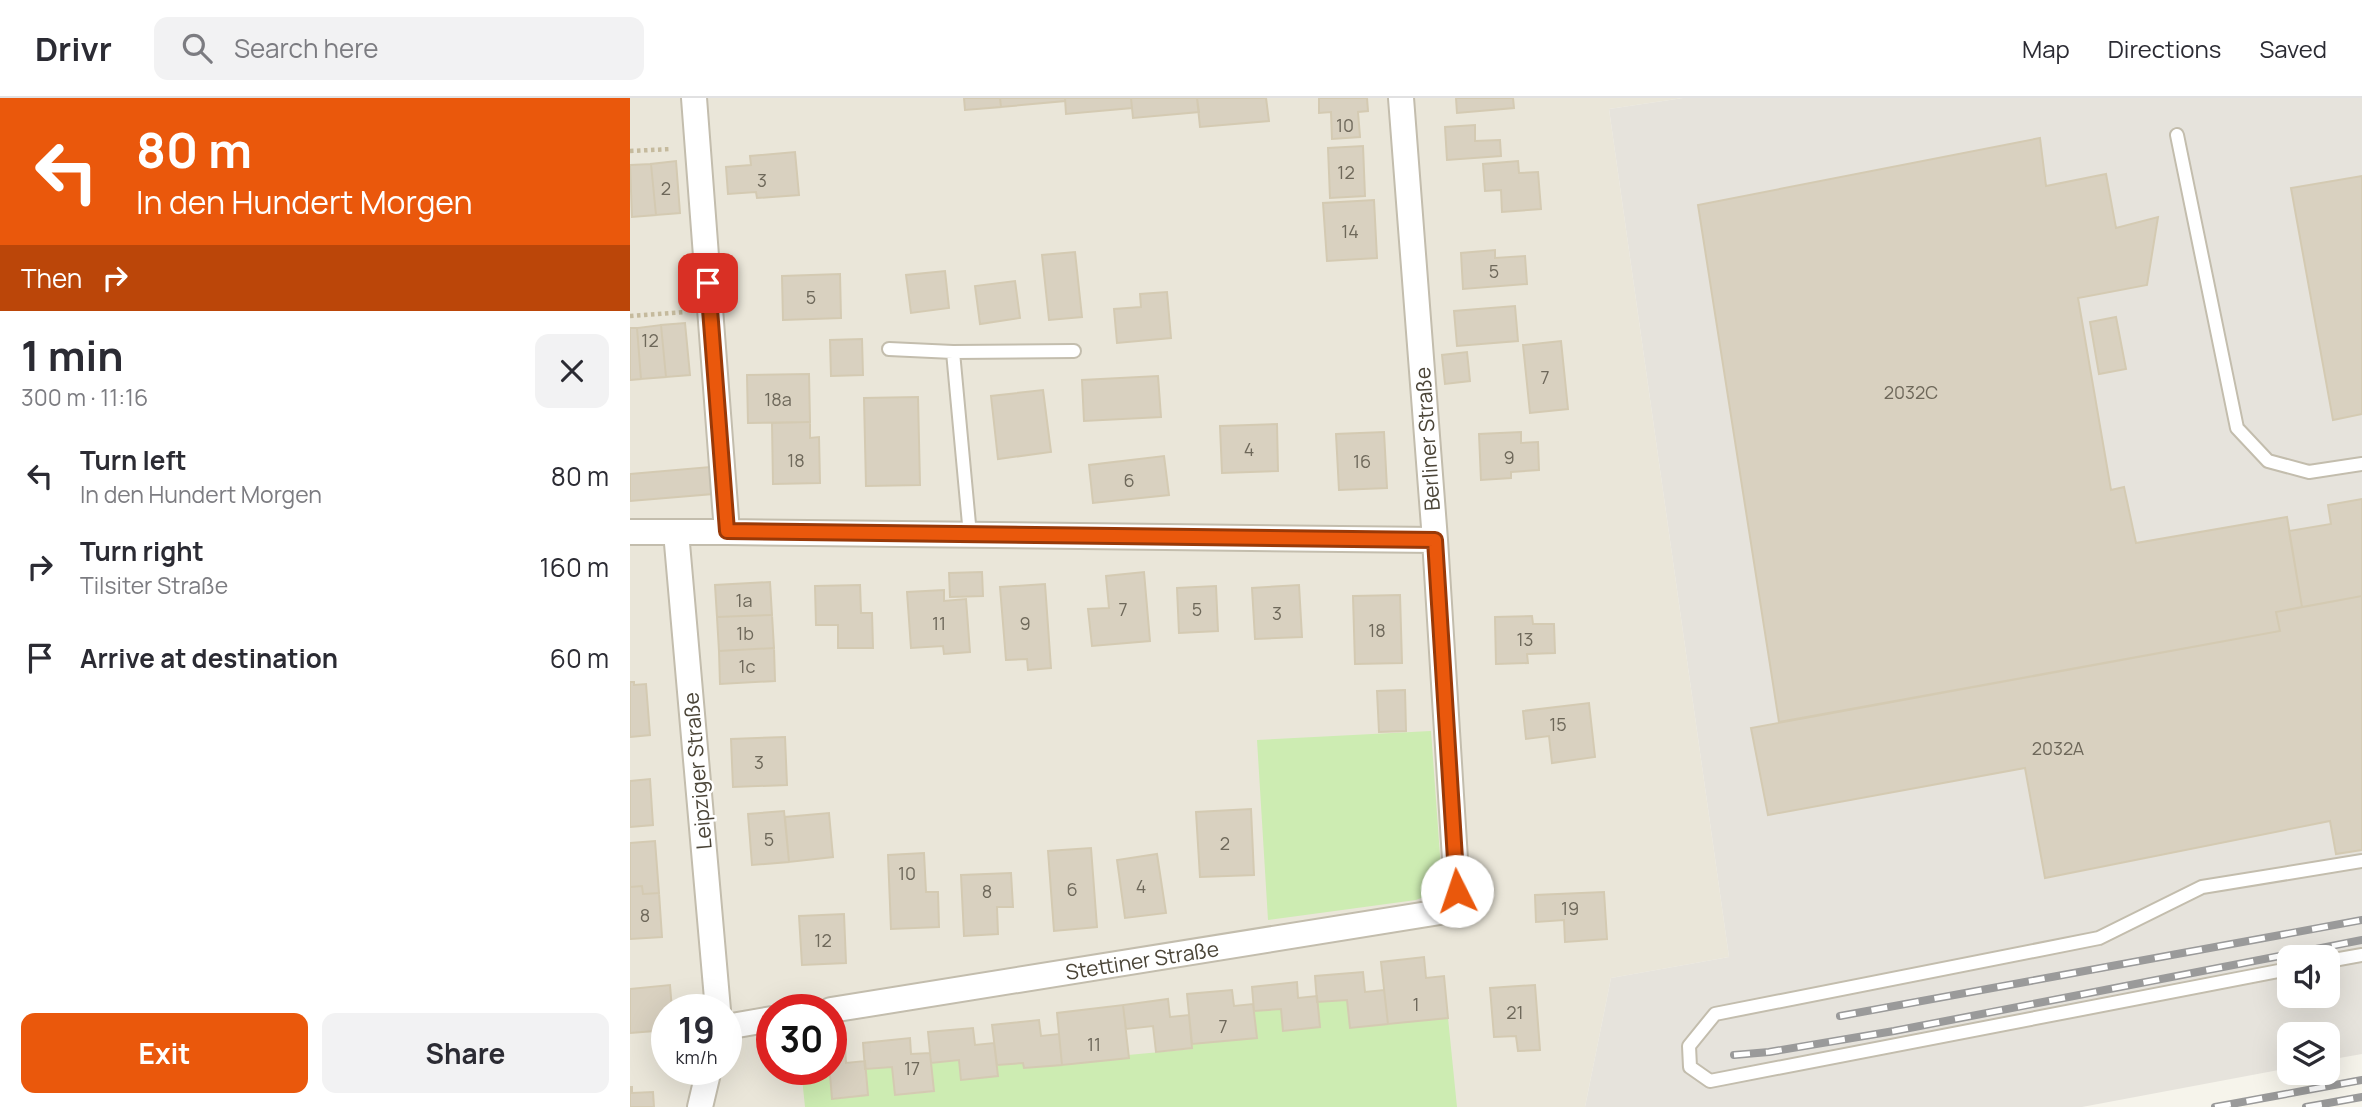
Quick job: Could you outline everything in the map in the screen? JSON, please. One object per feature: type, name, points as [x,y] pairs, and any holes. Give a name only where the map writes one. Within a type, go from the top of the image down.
[{"type":"street","points":[[694,98],[727,531]]},
{"type":"street","name":"Berliner Straße","points":[[1401,98],[1435,540],[1457,891],[1451,904]]},
{"type":"street","points":[[630,532],[1435,540]]},
{"type":"street","name":"Leipziger Straße","points":[[676,533],[717,994]]},
{"type":"street","name":"Stettiner Straße","points":[[847,1007],[1440,912],[1451,904]]},
{"type":"street","points":[[700,1107],[705,1085]]},
{"type":"lane","points":[[2177,135],[2238,428],[2268,461],[2309,472],[2362,464]]},
{"type":"lane","points":[[889,349],[953,352],[1074,351]]},
{"type":"lane","points":[[953,352],[970,535]]},
{"type":"lane","points":[[2277,971],[1710,1081],[1690,1068],[1689,1045],[1715,1014],[2099,937],[2202,887],[2362,860]]},
{"type":"lane","points":[[2340,959],[2362,955]]},
{"type":"path","points":[[630,151],[697,147]]},
{"type":"path","points":[[630,316],[710,311]]},
{"type":"shaded area","points":[[630,98],[1683,98],[1609,109],[1729,957],[1611,978],[1585,1107],[630,1107]]},
{"type":"shaded area","points":[[1683,98],[2362,98],[2362,1054],[2340,1058],[2340,1022],[2277,1022],[2277,1070],[2082,1107],[1585,1107],[1611,978],[1729,957],[1609,109]]},
{"type":"green space","points":[[1431,731],[1441,869],[1439,884],[1434,893],[1416,900],[1268,920],[1257,740]]},
{"type":"green space","points":[[1347,1000],[1350,1027],[1448,1018],[1457,1107],[805,1107],[803,1085],[831,1085],[832,1099],[868,1095],[865,1069],[892,1067],[895,1095],[933,1092],[931,1063],[959,1060],[997,1065],[1023,1063],[1024,1068],[1192,1049],[1192,1044],[1256,1038],[1254,1011],[1281,1009],[1284,1031],[1319,1027],[1317,1002]]},
{"type":"building","points":[[964,98],[1000,98],[1001,107],[965,110]]},
{"type":"building","points":[[1000,98],[1065,98],[1065,101],[1001,107]]},
{"type":"building","points":[[1065,98],[1131,98],[1132,108],[1066,114]]},
{"type":"building","points":[[1131,98],[1197,98],[1199,112],[1133,118]]},
{"type":"building","points":[[1197,98],[1266,98],[1269,121],[1200,127]]},
{"type":"building","points":[[1319,98],[1367,98],[1368,111],[1358,112],[1360,137],[1332,139],[1331,112],[1319,113]]},
{"type":"building","points":[[1456,98],[1513,98],[1514,108],[1457,113]]},
{"type":"building","points":[[1475,125],[1475,141],[1500,140],[1501,156],[1447,160],[1445,127]]},
{"type":"building","points":[[2040,138],[2046,186],[2106,174],[2116,228],[2158,217],[2147,285],[2078,298],[2111,490],[2124,487],[2136,543],[2287,517],[2302,607],[2276,612],[2280,631],[1779,722],[1698,205]]},
{"type":"building","points":[[1363,146],[1365,196],[1330,198],[1328,148]]},
{"type":"building","points":[[795,152],[799,195],[757,198],[756,192],[728,194],[726,167],[751,165],[750,156]]},
{"type":"building","points":[[676,161],[680,213],[656,215],[651,164]]},
{"type":"building","points":[[1518,161],[1519,173],[1538,172],[1541,209],[1502,212],[1501,190],[1485,191],[1483,164]]},
{"type":"building","points":[[651,164],[656,215],[632,217],[630,165]]},
{"type":"building","points":[[2362,176],[2362,414],[2333,420],[2291,188]]},
{"type":"building","points":[[1374,200],[1377,258],[1327,261],[1323,203]]},
{"type":"building","points":[[1495,250],[1495,258],[1525,256],[1527,284],[1463,289],[1461,253]]},
{"type":"building","points":[[1075,252],[1082,317],[1049,320],[1042,255]]},
{"type":"building","points":[[945,271],[949,308],[911,313],[906,275]]},
{"type":"building","points":[[840,274],[841,318],[783,320],[782,276]]},
{"type":"building","points":[[1015,281],[1020,318],[980,324],[975,286]]},
{"type":"building","points":[[1167,292],[1171,338],[1117,343],[1114,309],[1141,307],[1140,294]]},
{"type":"building","points":[[1515,306],[1518,341],[1457,346],[1454,311]]},
{"type":"building","points":[[2116,317],[2126,369],[2099,374],[2090,322]]},
{"type":"building","points":[[685,323],[690,375],[666,377],[661,325]]},
{"type":"building","points":[[661,325],[666,377],[641,379],[637,328]]},
{"type":"building","points":[[630,328],[637,328],[641,379],[630,380]]},
{"type":"building","points":[[862,339],[863,375],[831,376],[830,340]]},
{"type":"building","points":[[1561,341],[1568,409],[1530,413],[1523,345]]},
{"type":"building","points":[[1467,352],[1470,381],[1445,384],[1442,355]]},
{"type":"building","points":[[809,374],[810,422],[748,423],[747,375]]},
{"type":"building","points":[[1158,376],[1161,417],[1084,421],[1082,380]]},
{"type":"building","points":[[1043,390],[1051,452],[998,459],[991,396]]},
{"type":"building","points":[[918,397],[920,485],[866,486],[864,398]]},
{"type":"building","points":[[810,422],[810,438],[819,437],[820,483],[773,484],[772,423]]},
{"type":"building","points":[[1277,424],[1278,471],[1222,473],[1220,426]]},
{"type":"building","points":[[1384,432],[1387,488],[1339,490],[1336,434]]},
{"type":"building","points":[[1521,432],[1521,443],[1538,442],[1539,470],[1511,472],[1511,478],[1481,480],[1479,434]]},
{"type":"building","points":[[1164,456],[1169,495],[1093,503],[1089,465]]},
{"type":"building","points":[[710,467],[713,494],[630,501],[630,474]]},
{"type":"building","points":[[2362,499],[2362,596],[2302,607],[2289,531],[2331,524],[2328,505]]},
{"type":"building","points":[[982,572],[983,596],[950,597],[949,573]]},
{"type":"building","points":[[1144,572],[1150,641],[1092,646],[1088,609],[1109,608],[1106,576]]},
{"type":"building","points":[[770,582],[772,615],[717,617],[715,585]]},
{"type":"building","points":[[1045,584],[1051,668],[1028,670],[1027,659],[1006,660],[1000,587]]},
{"type":"building","points":[[860,585],[861,613],[872,613],[873,648],[838,648],[838,625],[816,625],[815,586]]},
{"type":"building","points":[[1299,585],[1302,637],[1255,639],[1252,588]]},
{"type":"building","points":[[1216,586],[1218,631],[1179,633],[1177,588]]},
{"type":"building","points":[[944,590],[944,601],[966,599],[970,652],[944,654],[943,646],[911,648],[907,592]]},
{"type":"building","points":[[1400,595],[1402,663],[1355,664],[1353,596]]},
{"type":"building","points":[[2362,596],[2362,850],[2336,854],[2330,821],[2045,878],[2025,768],[1768,815],[1751,728],[2280,631],[2276,612]]},
{"type":"building","points":[[772,615],[774,648],[719,651],[717,617]]},
{"type":"building","points":[[1532,616],[1533,624],[1554,624],[1555,653],[1527,654],[1528,663],[1496,664],[1495,617]]},
{"type":"building","points":[[774,648],[775,681],[720,684],[719,651]]},
{"type":"building","points":[[630,682],[634,682],[634,685],[646,684],[650,735],[630,737]]},
{"type":"building","points":[[1405,690],[1406,731],[1379,732],[1377,691]]},
{"type":"building","points":[[1589,703],[1595,757],[1552,763],[1549,736],[1526,739],[1523,711]]},
{"type":"building","points":[[785,737],[787,785],[733,787],[731,739]]},
{"type":"building","points":[[650,779],[653,825],[630,827],[630,781]]},
{"type":"building","points":[[1251,809],[1254,875],[1200,877],[1196,812]]},
{"type":"building","points":[[784,811],[789,862],[752,865],[748,814]]},
{"type":"building","points":[[829,813],[833,857],[789,862],[785,817]]},
{"type":"building","points":[[655,841],[659,893],[643,894],[642,886],[630,887],[630,843]]},
{"type":"building","points":[[1091,848],[1097,927],[1054,931],[1048,851]]},
{"type":"building","points":[[924,853],[926,892],[938,892],[939,927],[891,929],[888,855]]},
{"type":"building","points":[[1157,854],[1166,913],[1125,918],[1117,860]]},
{"type":"building","points":[[1011,873],[1013,907],[997,907],[998,934],[964,936],[961,875]]},
{"type":"building","points":[[642,886],[643,894],[659,893],[662,937],[630,939],[630,887]]},
{"type":"building","points":[[1604,892],[1607,939],[1565,942],[1564,920],[1536,922],[1535,895]]},
{"type":"building","points":[[844,914],[846,963],[802,965],[799,916]]},
{"type":"building","points":[[1424,957],[1426,978],[1444,976],[1448,1018],[1388,1024],[1381,962]]},
{"type":"building","points":[[1363,972],[1365,992],[1384,990],[1388,1024],[1350,1028],[1347,1000],[1317,1002],[1315,976]]},
{"type":"building","points":[[1297,982],[1298,998],[1317,996],[1320,1027],[1283,1031],[1281,1009],[1254,1011],[1252,987]]},
{"type":"building","points":[[670,985],[671,994],[651,994],[651,1031],[630,1033],[630,989]]},
{"type":"building","points":[[1535,985],[1540,1050],[1518,1051],[1516,1036],[1494,1037],[1490,988]]},
{"type":"building","points":[[1232,990],[1234,1006],[1253,1004],[1257,1038],[1192,1044],[1187,994]]},
{"type":"building","points":[[1168,999],[1170,1017],[1189,1015],[1192,1048],[1156,1052],[1153,1026],[1126,1029],[1123,1005]]},
{"type":"building","points":[[1123,1005],[1129,1058],[1062,1065],[1057,1013]]},
{"type":"building","points":[[1039,1020],[1041,1036],[1059,1034],[1062,1065],[1024,1068],[1023,1063],[997,1065],[992,1025]]},
{"type":"building","points":[[973,1028],[975,1045],[994,1043],[998,1076],[961,1080],[959,1060],[931,1063],[928,1032]]},
{"type":"building","points":[[910,1038],[911,1054],[930,1053],[934,1091],[895,1095],[892,1067],[865,1069],[863,1043]]},
{"type":"building","points":[[865,1061],[868,1095],[832,1099],[831,1085],[847,1085],[847,1063]]},
{"type":"building","points":[[630,1087],[632,1093],[653,1092],[654,1107],[630,1107]]},
{"type":"railway","points":[[1840,1016],[2362,920]]},
{"type":"railway","points":[[1734,1055],[1769,1052],[1894,1031],[2362,940]]},
{"type":"railway","points":[[2215,1107],[2362,1080]]},
{"type":"railway","points":[[2306,1107],[2362,1097]]},
{"type":"route","points":[[708,283],[727,531],[1435,540],[1457,891]]}]
